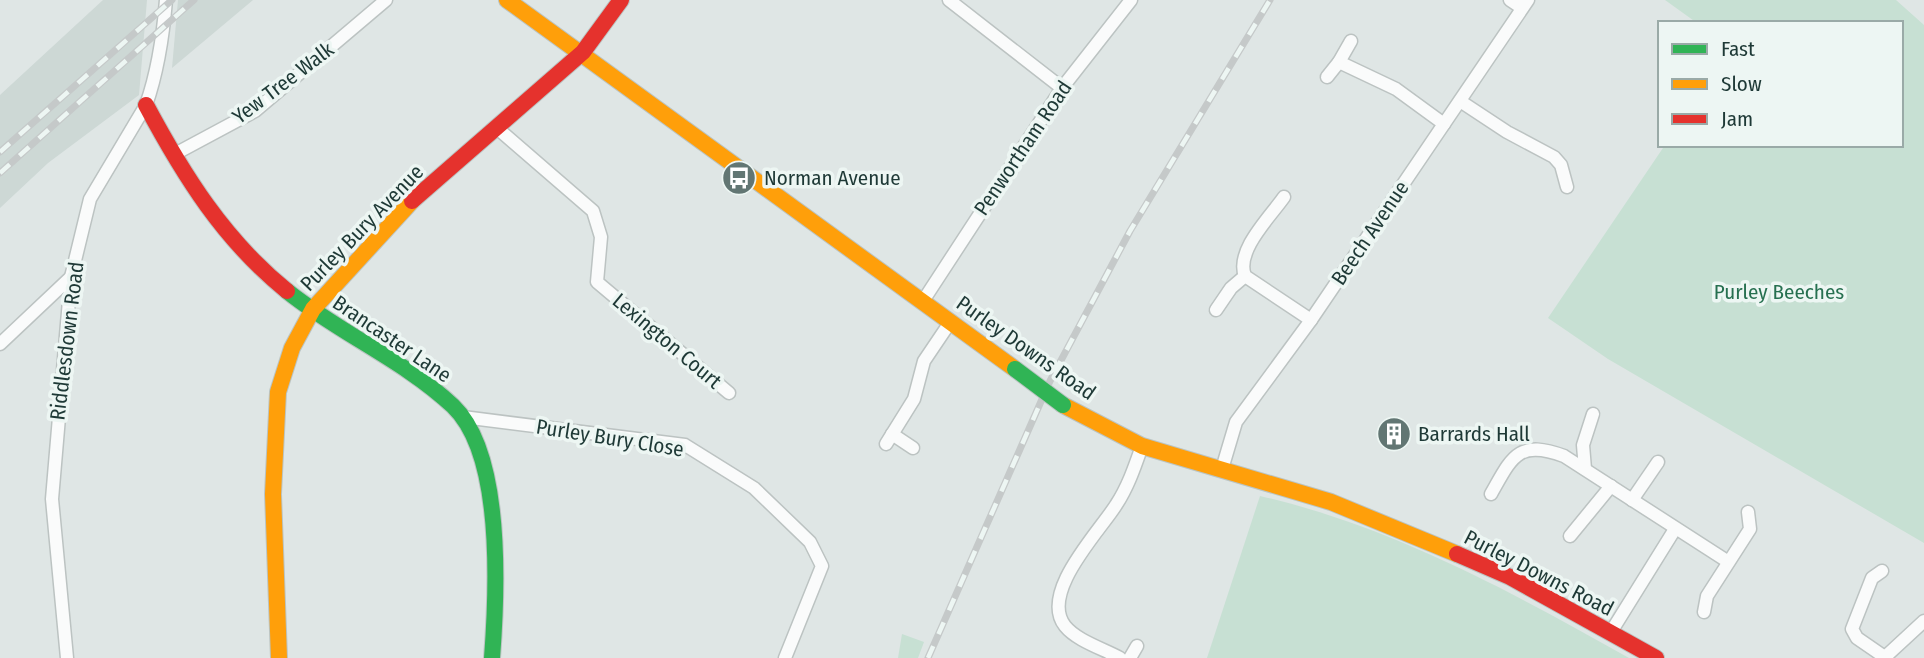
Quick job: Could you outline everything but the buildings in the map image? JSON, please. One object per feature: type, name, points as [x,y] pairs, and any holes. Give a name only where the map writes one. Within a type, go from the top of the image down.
[{"type":"street","name":"Riddlesdown Road","points":[[67,658],[52,499],[71,277],[90,199],[146,105],[162,51],[166,0]]},
{"type":"street","name":"Yew Tree Walk","points":[[173,155],[255,111],[386,0]]},
{"type":"street","name":"Purley Downs Road","points":[[507,0],[583,52],[852,253],[951,321],[1063,405],[1142,446],[1385,522],[1510,577],[1656,658]]},
{"type":"street","points":[[583,52],[621,0]]},
{"type":"street","points":[[949,0],[1062,88]]},
{"type":"street","name":"Penwortham Road","points":[[923,301],[1062,88],[1131,0]]},
{"type":"street","points":[[1510,0],[1525,4]]},
{"type":"street","name":"Beech Avenue","points":[[1222,469],[1236,422],[1311,320],[1525,4]]},
{"type":"street","points":[[1327,78],[1351,41]]},
{"type":"street","name":"Purley Bury Avenue","points":[[279,658],[273,494],[278,392],[292,348],[313,310],[406,206],[583,52]]},
{"type":"street","points":[[1339,62],[1396,89],[1444,124]]},
{"type":"street","points":[[1460,101],[1507,132],[1554,157],[1561,165],[1567,187]]},
{"type":"street","name":"Brancaster Lane","points":[[146,105],[173,155],[229,236],[313,310],[445,401],[463,417],[481,464],[494,536],[496,621],[492,658]]},
{"type":"street","name":"Lexington Court","points":[[498,128],[593,211],[601,237],[597,282],[729,393]]},
{"type":"street","points":[[1284,197],[1246,253],[1243,268],[1245,276],[1311,320]]},
{"type":"street","points":[[1216,310],[1231,288],[1245,276]]},
{"type":"street","points":[[0,344],[71,277]]},
{"type":"street","points":[[913,448],[889,439],[914,399],[924,361],[951,321]]},
{"type":"street","points":[[1585,469],[1583,445],[1594,414]]},
{"type":"street","name":"Purley Bury Close","points":[[463,417],[685,445],[754,488],[810,542],[822,566],[785,658]]},
{"type":"street","points":[[1120,658],[1065,626],[1058,611],[1059,593],[1070,569],[1118,503],[1142,446]]},
{"type":"street","points":[[1490,494],[1512,458],[1520,451],[1547,450],[1585,469],[1727,561]]},
{"type":"street","points":[[1632,500],[1658,463]]},
{"type":"street","points":[[1570,536],[1611,486]]},
{"type":"street","points":[[1704,612],[1707,596],[1750,529],[1748,512]]},
{"type":"street","points":[[1611,632],[1675,529]]},
{"type":"street","points":[[1882,571],[1871,578],[1852,629],[1857,638],[1885,658],[1924,621]]},
{"type":"shaded area","points":[[103,0],[147,0],[139,95],[48,163],[0,208],[0,95]]},
{"type":"shaded area","points":[[178,0],[253,0],[172,68]]},
{"type":"green space","name":"Purley Beeches","points":[[1665,0],[1896,0],[1924,25],[1924,543],[1608,359],[1548,318],[1664,147],[1903,147],[1903,21],[1694,21]]},
{"type":"green space","points":[[1260,496],[1309,509],[1403,543],[1495,586],[1629,658],[1207,658]]},
{"type":"green space","points":[[902,634],[924,642],[918,658],[898,658]]},
{"type":"railway","points":[[0,152],[172,0]]},
{"type":"railway","points":[[0,173],[194,0]]},
{"type":"railway","points":[[928,658],[1050,381],[1130,231],[1270,0]]},
{"type":"traffic: fast","points":[[287,291],[414,375],[453,406],[470,428],[481,457],[494,526],[492,658]]},
{"type":"traffic: fast","points":[[1015,369],[1063,405]]},
{"type":"traffic: slow","points":[[507,0],[1015,369]]},
{"type":"traffic: slow","points":[[279,658],[273,494],[278,392],[292,348],[313,309],[412,201]]},
{"type":"traffic: slow","points":[[1063,405],[1142,446],[1331,502],[1457,554]]},
{"type":"traffic: jam","points":[[412,201],[583,52],[621,0]]},
{"type":"traffic: jam","points":[[146,105],[175,157],[207,205],[244,250],[287,291]]},
{"type":"traffic: jam","points":[[1457,554],[1510,577],[1656,658]]},
{"type":"place","name":"Norman Avenue","points":[[739,178]]},
{"type":"place","name":"Barrards Hall","points":[[1394,434]]}]
